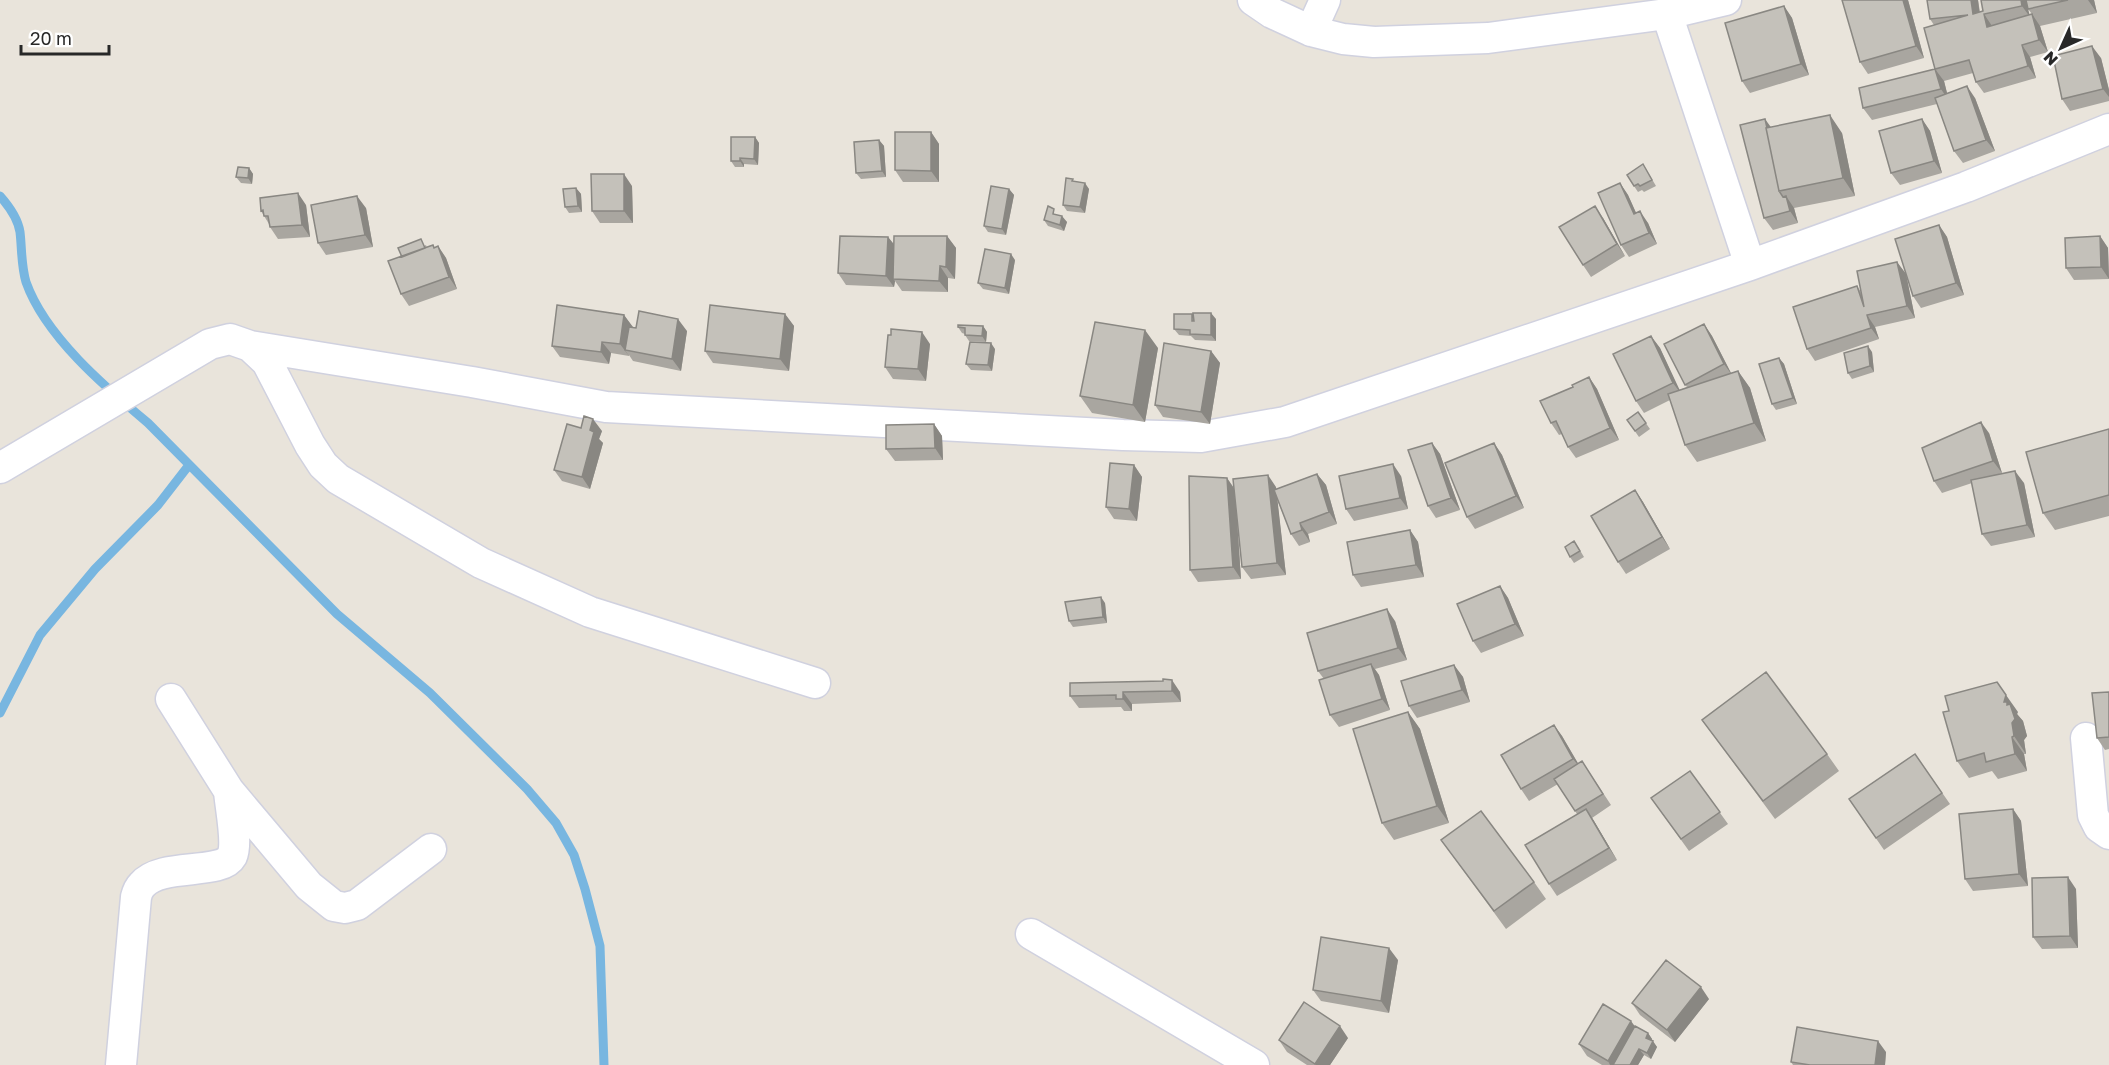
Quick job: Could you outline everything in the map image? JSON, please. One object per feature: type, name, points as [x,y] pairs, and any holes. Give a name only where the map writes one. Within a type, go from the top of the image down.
[{"type":"street","points":[[1253,0],[1272,14],[1311,31],[1343,39],[1374,42],[1488,39],[1667,14],[1726,0]]},
{"type":"street","points":[[1311,31],[1324,0]]},
{"type":"street","points":[[1667,14],[1750,265]]},
{"type":"street","points":[[0,468],[210,344],[230,339],[250,346],[472,382],[606,407],[1124,435],[1201,437],[1285,422],[1750,265],[1966,187],[2109,129]]},
{"type":"street","points":[[250,346],[267,362],[310,446],[323,465],[338,479],[481,563],[590,612],[814,683]]},
{"type":"street","points":[[171,699],[229,791],[309,886],[334,906],[345,908],[357,905],[431,849]]},
{"type":"street","points":[[2086,738],[2093,815],[2098,827],[2109,834]]},
{"type":"street","points":[[122,1065],[136,897],[141,885],[151,877],[224,864],[231,857],[234,847],[229,791]]},
{"type":"street","points":[[1031,934],[1254,1065]]},
{"type":"building","points":[[1842,0],[1903,0],[1916,46],[1860,62]]},
{"type":"building","points":[[1927,0],[1971,0],[1973,14],[1983,11],[1981,0],[2021,0],[2022,6],[1984,14],[1987,27],[2032,14],[2039,40],[2022,45],[2028,66],[1976,82],[1969,60],[1935,69],[1924,28],[1968,15],[1930,19]]},
{"type":"building","points":[[2026,0],[2068,0],[2028,9]]},
{"type":"building","points":[[1784,6],[1801,64],[1742,81],[1725,23]]},
{"type":"building","points":[[2092,46],[2103,89],[2062,99],[2053,56]]},
{"type":"building","points":[[1935,69],[1941,89],[1863,108],[1859,88]]},
{"type":"building","points":[[1967,86],[1986,140],[1954,151],[1935,98]]},
{"type":"building","points":[[1830,115],[1843,178],[1779,191],[1766,128]]},
{"type":"building","points":[[1765,119],[1779,191],[1783,197],[1786,196],[1790,211],[1764,218],[1740,125]]},
{"type":"building","points":[[1922,119],[1934,161],[1891,173],[1879,131]]},
{"type":"building","points":[[895,132],[931,132],[931,171],[895,170]]},
{"type":"building","points":[[731,137],[755,137],[754,159],[740,158],[740,161],[731,161]]},
{"type":"building","points":[[879,140],[882,171],[856,173],[854,142]]},
{"type":"building","points":[[1643,164],[1652,180],[1640,186],[1638,184],[1634,186],[1627,175]]},
{"type":"building","points":[[238,167],[249,168],[248,178],[236,177]]},
{"type":"building","points":[[591,174],[624,174],[624,211],[592,211]]},
{"type":"building","points":[[1066,178],[1085,183],[1080,207],[1063,205]]},
{"type":"building","points":[[1620,183],[1634,214],[1640,211],[1649,233],[1621,245],[1598,193]]},
{"type":"building","points":[[991,186],[1009,189],[1002,229],[984,226]]},
{"type":"building","points":[[576,188],[578,206],[565,207],[563,189]]},
{"type":"building","points":[[298,193],[302,225],[270,227],[268,216],[264,216],[263,210],[261,211],[260,198]]},
{"type":"building","points":[[357,196],[365,235],[318,243],[311,205]]},
{"type":"building","points":[[1048,206],[1054,209],[1053,214],[1062,216],[1060,225],[1044,220]]},
{"type":"building","points":[[1595,206],[1617,244],[1583,265],[1559,227]]},
{"type":"building","points":[[1939,225],[1956,283],[1913,296],[1895,239]]},
{"type":"building","points":[[840,236],[888,237],[886,276],[838,273]]},
{"type":"building","points":[[894,236],[947,236],[946,267],[940,266],[939,281],[893,279]]},
{"type":"building","points":[[2100,236],[2101,267],[2066,268],[2065,238]]},
{"type":"building","points":[[421,239],[425,248],[402,257],[398,248]]},
{"type":"building","points":[[433,245],[434,248],[438,246],[449,277],[401,294],[388,261]]},
{"type":"building","points":[[985,249],[1011,254],[1005,288],[978,283]]},
{"type":"building","points":[[1897,262],[1907,306],[1867,315],[1871,328],[1807,349],[1793,307],[1857,286],[1864,307],[1857,271]]},
{"type":"building","points":[[557,305],[624,315],[620,344],[602,342],[601,352],[552,346]]},
{"type":"building","points":[[710,305],[785,314],[780,359],[705,351]]},
{"type":"building","points":[[639,311],[678,319],[672,359],[625,350],[629,327],[636,328]]},
{"type":"building","points":[[1193,313],[1211,313],[1211,335],[1190,334],[1190,330],[1174,329],[1174,314],[1192,314],[1192,321],[1194,321]]},
{"type":"building","points":[[1095,322],[1145,330],[1133,405],[1080,396]]},
{"type":"building","points":[[1704,324],[1724,364],[1685,385],[1664,344]]},
{"type":"building","points":[[958,325],[983,326],[982,336],[965,335],[965,328],[958,327]]},
{"type":"building","points":[[891,329],[922,332],[918,369],[885,367],[888,335],[891,335]]},
{"type":"building","points":[[1651,336],[1673,383],[1636,401],[1613,354]]},
{"type":"building","points":[[970,342],[991,343],[988,365],[966,364]]},
{"type":"building","points":[[1164,343],[1211,351],[1201,412],[1155,405]]},
{"type":"building","points":[[1868,346],[1870,366],[1848,373],[1844,353]]},
{"type":"building","points":[[1779,358],[1793,398],[1772,404],[1759,364]]},
{"type":"building","points":[[1738,371],[1754,423],[1685,445],[1668,394]]},
{"type":"building","points":[[1589,377],[1610,428],[1568,447],[1556,421],[1551,423],[1540,401],[1573,387],[1572,385]]},
{"type":"building","points":[[1638,412],[1646,423],[1635,431],[1627,420]]},
{"type":"building","points":[[584,416],[593,419],[590,430],[594,432],[582,477],[554,470],[567,424],[581,428]]},
{"type":"building","points":[[1981,422],[1993,461],[1934,481],[1922,448]]},
{"type":"building","points":[[934,424],[935,448],[886,449],[886,425]]},
{"type":"building","points":[[2109,429],[2109,495],[2043,513],[2026,452]]},
{"type":"building","points":[[1432,443],[1451,498],[1428,506],[1408,450]]},
{"type":"building","points":[[1494,443],[1516,496],[1467,517],[1445,463]]},
{"type":"building","points":[[1110,463],[1134,465],[1129,509],[1106,507]]},
{"type":"building","points":[[1393,464],[1400,498],[1346,509],[1339,476]]},
{"type":"building","points":[[2015,471],[2027,525],[1982,534],[1971,480]]},
{"type":"building","points":[[1317,474],[1329,512],[1300,523],[1302,530],[1291,534],[1274,490]]},
{"type":"building","points":[[1268,475],[1277,563],[1242,567],[1233,479]]},
{"type":"building","points":[[1189,476],[1227,478],[1233,567],[1190,570]]},
{"type":"building","points":[[1635,490],[1662,537],[1618,562],[1591,516]]},
{"type":"building","points":[[1410,530],[1416,565],[1353,575],[1347,542]]},
{"type":"building","points":[[1574,541],[1580,551],[1570,557],[1565,547]]},
{"type":"building","points":[[1500,586],[1515,624],[1473,641],[1457,604]]},
{"type":"building","points":[[1101,597],[1103,617],[1069,621],[1065,602]]},
{"type":"building","points":[[1387,609],[1398,648],[1318,671],[1307,633]]},
{"type":"building","points":[[1371,664],[1382,699],[1330,715],[1319,680]]},
{"type":"building","points":[[1454,665],[1462,690],[1409,706],[1401,681]]},
{"type":"building","points":[[1766,672],[1827,754],[1763,801],[1702,720]]},
{"type":"building","points":[[1163,679],[1172,680],[1172,691],[1123,692],[1123,699],[1116,699],[1116,695],[1070,696],[1070,683],[1163,681]]},
{"type":"building","points":[[1997,682],[2006,695],[2004,702],[2007,702],[2007,705],[2010,704],[2015,719],[2012,723],[2014,736],[2012,737],[2015,754],[1986,762],[1984,753],[1957,761],[1943,712],[1949,711],[1945,696]]},
{"type":"building","points":[[2109,692],[2109,737],[2097,738],[2092,693]]},
{"type":"building","points":[[1408,712],[1437,806],[1382,823],[1353,729]]},
{"type":"building","points":[[1554,725],[1573,759],[1521,789],[1501,755]]},
{"type":"building","points":[[1915,754],[1942,793],[1876,838],[1849,799]]},
{"type":"building","points":[[1582,761],[1603,794],[1575,811],[1554,779]]},
{"type":"building","points":[[1690,771],[1720,812],[1681,839],[1651,798]]},
{"type":"building","points":[[1586,809],[1609,848],[1549,884],[1525,845]]},
{"type":"building","points":[[2013,809],[2019,874],[1965,879],[1959,814]]},
{"type":"building","points":[[1481,811],[1534,882],[1494,911],[1441,840]]},
{"type":"building","points":[[2068,877],[2070,936],[2033,937],[2032,878]]},
{"type":"building","points":[[1321,937],[1389,948],[1381,1001],[1313,990]]},
{"type":"building","points":[[1666,960],[1701,987],[1667,1030],[1632,1003]]},
{"type":"building","points":[[1304,1002],[1340,1026],[1315,1064],[1279,1040]]},
{"type":"building","points":[[1603,1004],[1631,1021],[1608,1061],[1579,1044]]},
{"type":"building","points":[[1635,1026],[1648,1033],[1646,1038],[1653,1041],[1647,1053],[1639,1049],[1630,1065],[1613,1065]]},
{"type":"building","points":[[1797,1027],[1878,1041],[1875,1065],[1810,1065],[1791,1062]]},
{"type":"waterway","points":[[0,196],[12,212],[19,227],[26,282],[47,322],[62,341],[96,377],[148,423],[337,614],[430,693],[527,789],[556,823],[574,855],[600,946],[604,1065]]},
{"type":"waterway","points":[[0,713],[40,635],[95,569],[158,505],[189,465]]}]
